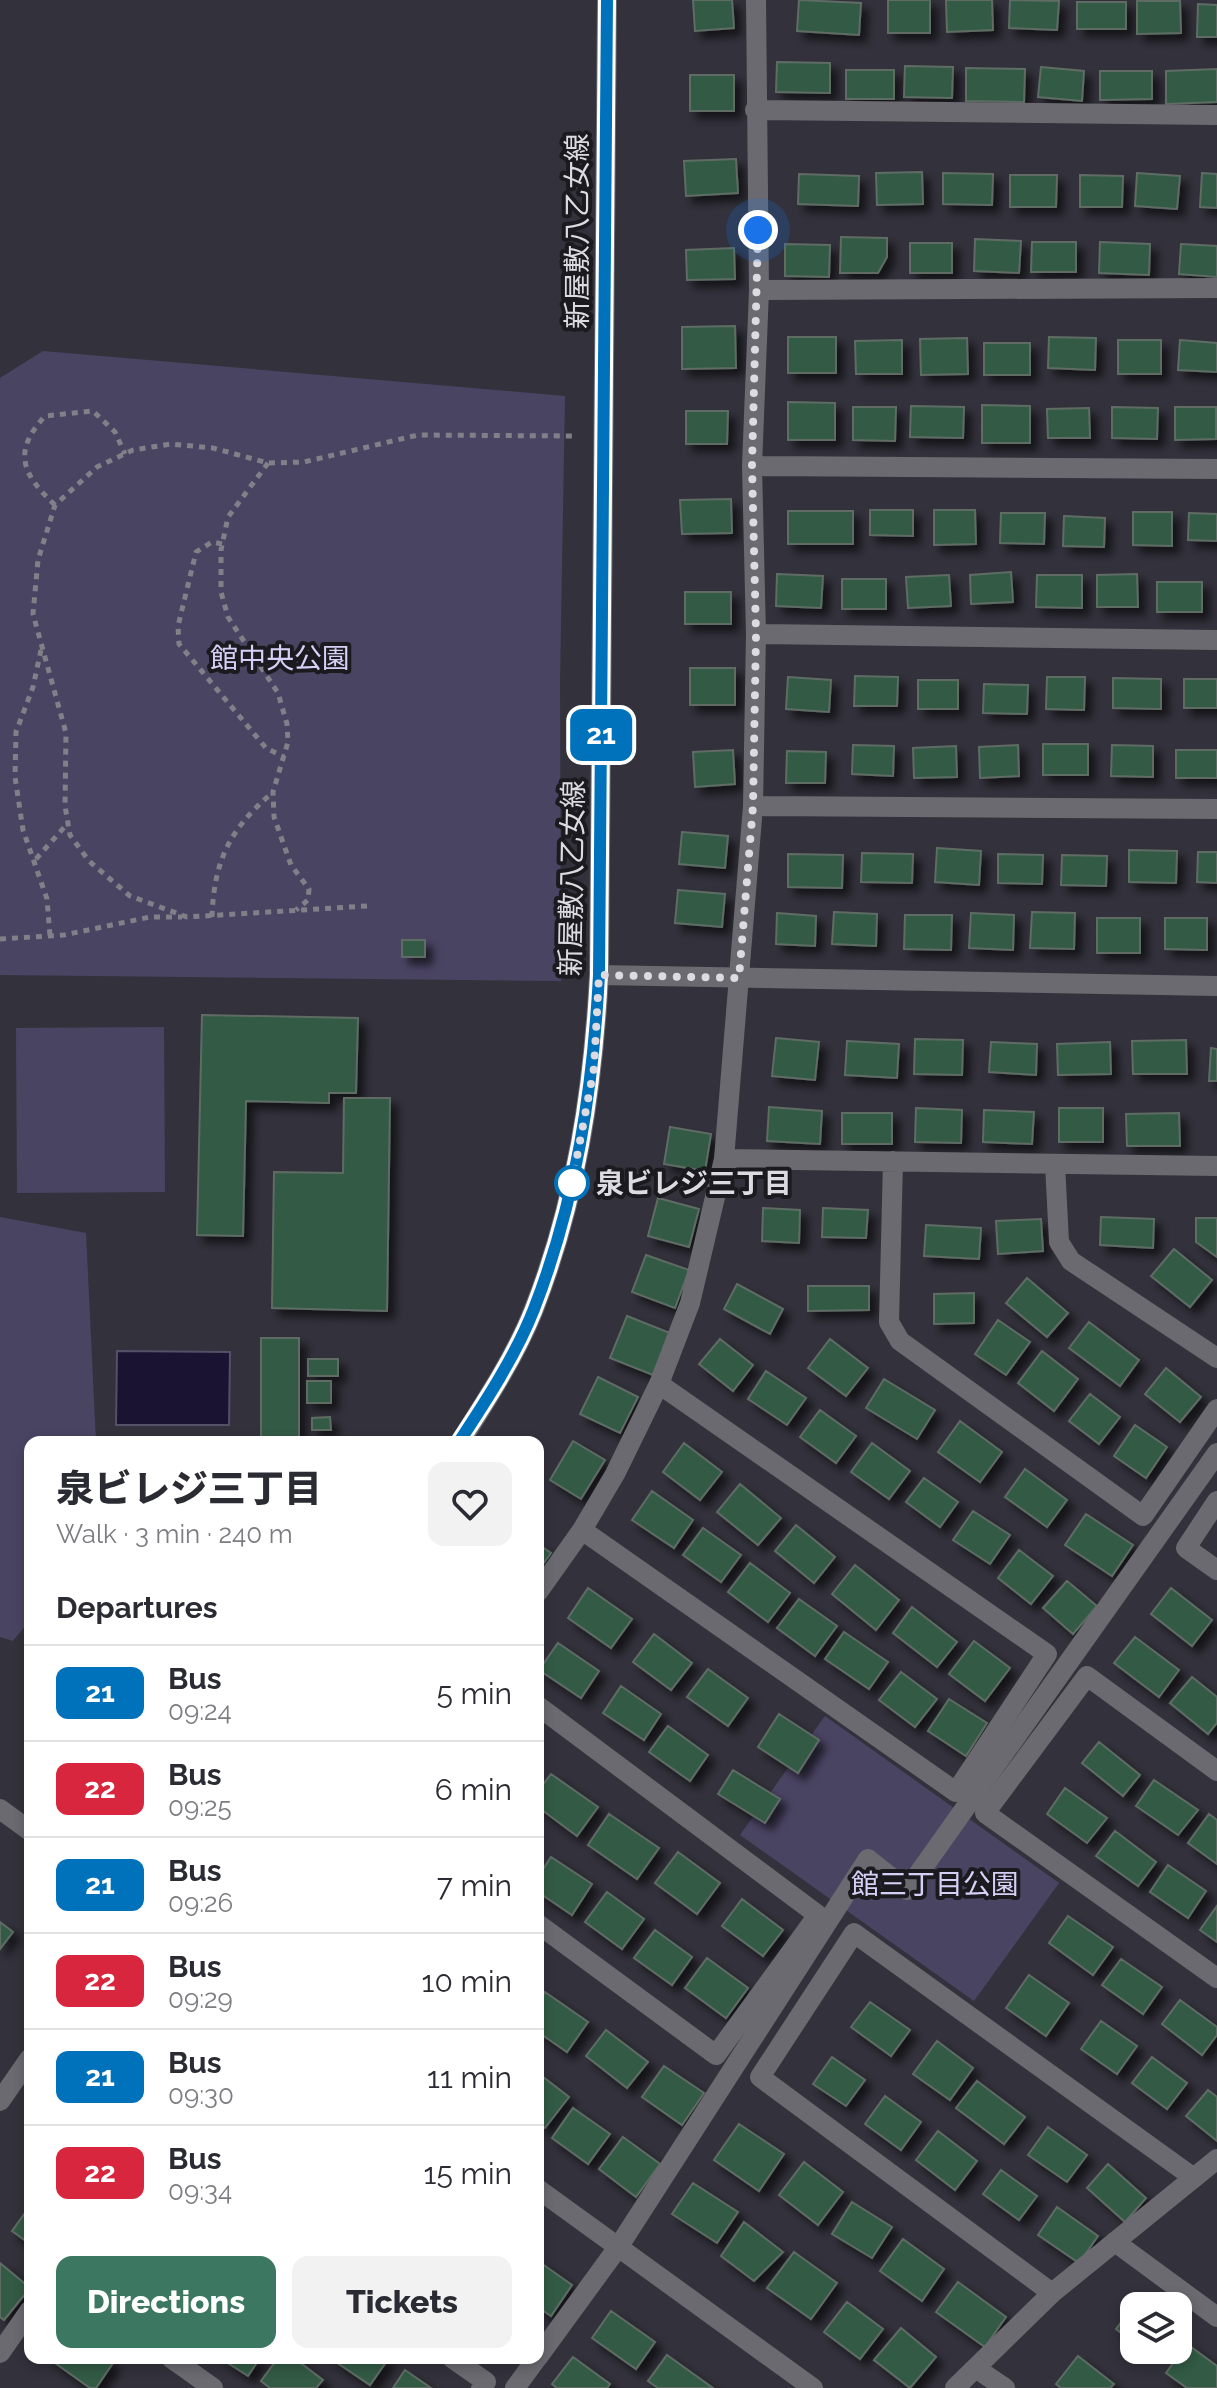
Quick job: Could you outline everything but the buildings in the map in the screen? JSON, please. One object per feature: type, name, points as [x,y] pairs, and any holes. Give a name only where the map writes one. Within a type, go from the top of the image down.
[{"type":"street","name":"新屋敷八乙女線","points":[[463,1436],[533,1310],[583,1142],[594,1068],[599,975],[607,0]]},
{"type":"street","points":[[544,1584],[582,1530],[615,1474],[659,1384],[690,1303],[724,1159],[753,806],[756,634],[752,466],[759,290],[756,0]]},
{"type":"street","points":[[755,110],[1217,115]]},
{"type":"street","points":[[759,290],[1217,288]]},
{"type":"street","points":[[752,466],[1217,469]]},
{"type":"street","points":[[756,634],[1217,640]]},
{"type":"street","points":[[753,806],[1217,809]]},
{"type":"street","points":[[599,975],[1217,986]]},
{"type":"street","points":[[724,1159],[1217,1166]]},
{"type":"street","points":[[893,1161],[889,1322],[900,1341],[1143,1516],[1217,1409]]},
{"type":"street","points":[[1055,1164],[1059,1242],[1071,1261],[1217,1358]]},
{"type":"street","points":[[582,1530],[956,1792],[1047,1654],[659,1384]]},
{"type":"street","points":[[544,2350],[619,2246],[868,1859],[907,1890],[1217,1453]]},
{"type":"street","points":[[1217,1501],[1186,1548],[1217,1570]]},
{"type":"street","points":[[1217,1771],[1087,1676],[985,1813],[1217,1978]]},
{"type":"street","points":[[544,1710],[818,1915],[716,2055],[544,1928]]},
{"type":"street","points":[[1,1812],[24,1827]]},
{"type":"street","points":[[1052,2293],[760,2077],[854,1933],[1194,2178]]},
{"type":"street","points":[[0,2101],[24,2067]]},
{"type":"street","points":[[955,2388],[1052,2293],[1217,2159]]},
{"type":"street","points":[[544,2193],[813,2388]]},
{"type":"street","points":[[1115,2242],[1217,2317]]},
{"type":"street","points":[[0,2353],[24,2319]]},
{"type":"street","points":[[179,2364],[213,2388]]},
{"type":"street","points":[[460,2364],[486,2382],[481,2388]]},
{"type":"street","points":[[515,2388],[533,2364]]},
{"type":"street","points":[[977,2369],[1005,2388]]},
{"type":"path","points":[[55,505],[34,486],[24,465],[28,434],[45,416],[93,411],[115,432],[125,454]]},
{"type":"path","points":[[187,917],[130,896],[89,861],[70,835],[66,733],[33,614],[38,560],[55,505],[97,467],[125,454],[171,444],[213,448],[268,463],[304,462],[418,435],[577,436]]},
{"type":"path","points":[[268,463],[228,517],[222,544],[221,592],[228,617],[278,693],[287,724],[284,757],[273,792],[274,817],[291,865],[309,889],[308,900],[295,911]]},
{"type":"path","points":[[222,544],[212,542],[196,552],[178,626],[179,644],[266,748],[284,757]]},
{"type":"path","points":[[41,648],[33,687],[16,732],[15,777],[23,830],[36,859],[47,899],[50,936]]},
{"type":"path","points":[[212,917],[213,894],[225,845],[250,812],[273,792]]},
{"type":"path","points":[[36,859],[68,823]]},
{"type":"path","points":[[0,939],[50,936],[150,917],[212,917],[367,906]]},
{"type":"path","points":[[562,946],[574,946]]},
{"type":"green space","name":"館中央公園","points":[[43,351],[565,396],[560,680],[561,981],[0,975],[0,378]]},
{"type":"green space","points":[[164,1027],[165,1192],[17,1193],[16,1028]]},
{"type":"green space","points":[[0,1217],[86,1233],[96,1436],[24,1436],[24,1627],[13,1641],[0,1637]]},
{"type":"green space","name":"館三丁目公園","points":[[825,1716],[1059,1883],[974,2001],[740,1835]]},
{"type":"shaded area","points":[[117,1351],[230,1352],[229,1425],[116,1425]]},
{"type":"bus line","name":"21","points":[[463,1436],[483,1405],[533,1310],[583,1142],[594,1068],[599,975],[607,0]]},
{"type":"place","name":"泉ビレジ三丁目","points":[[572,1183]]},
{"type":"route","points":[[572,1183],[583,1142],[594,1068],[599,975],[739,978],[753,806],[756,634],[752,466],[759,290],[758,230]]}]
